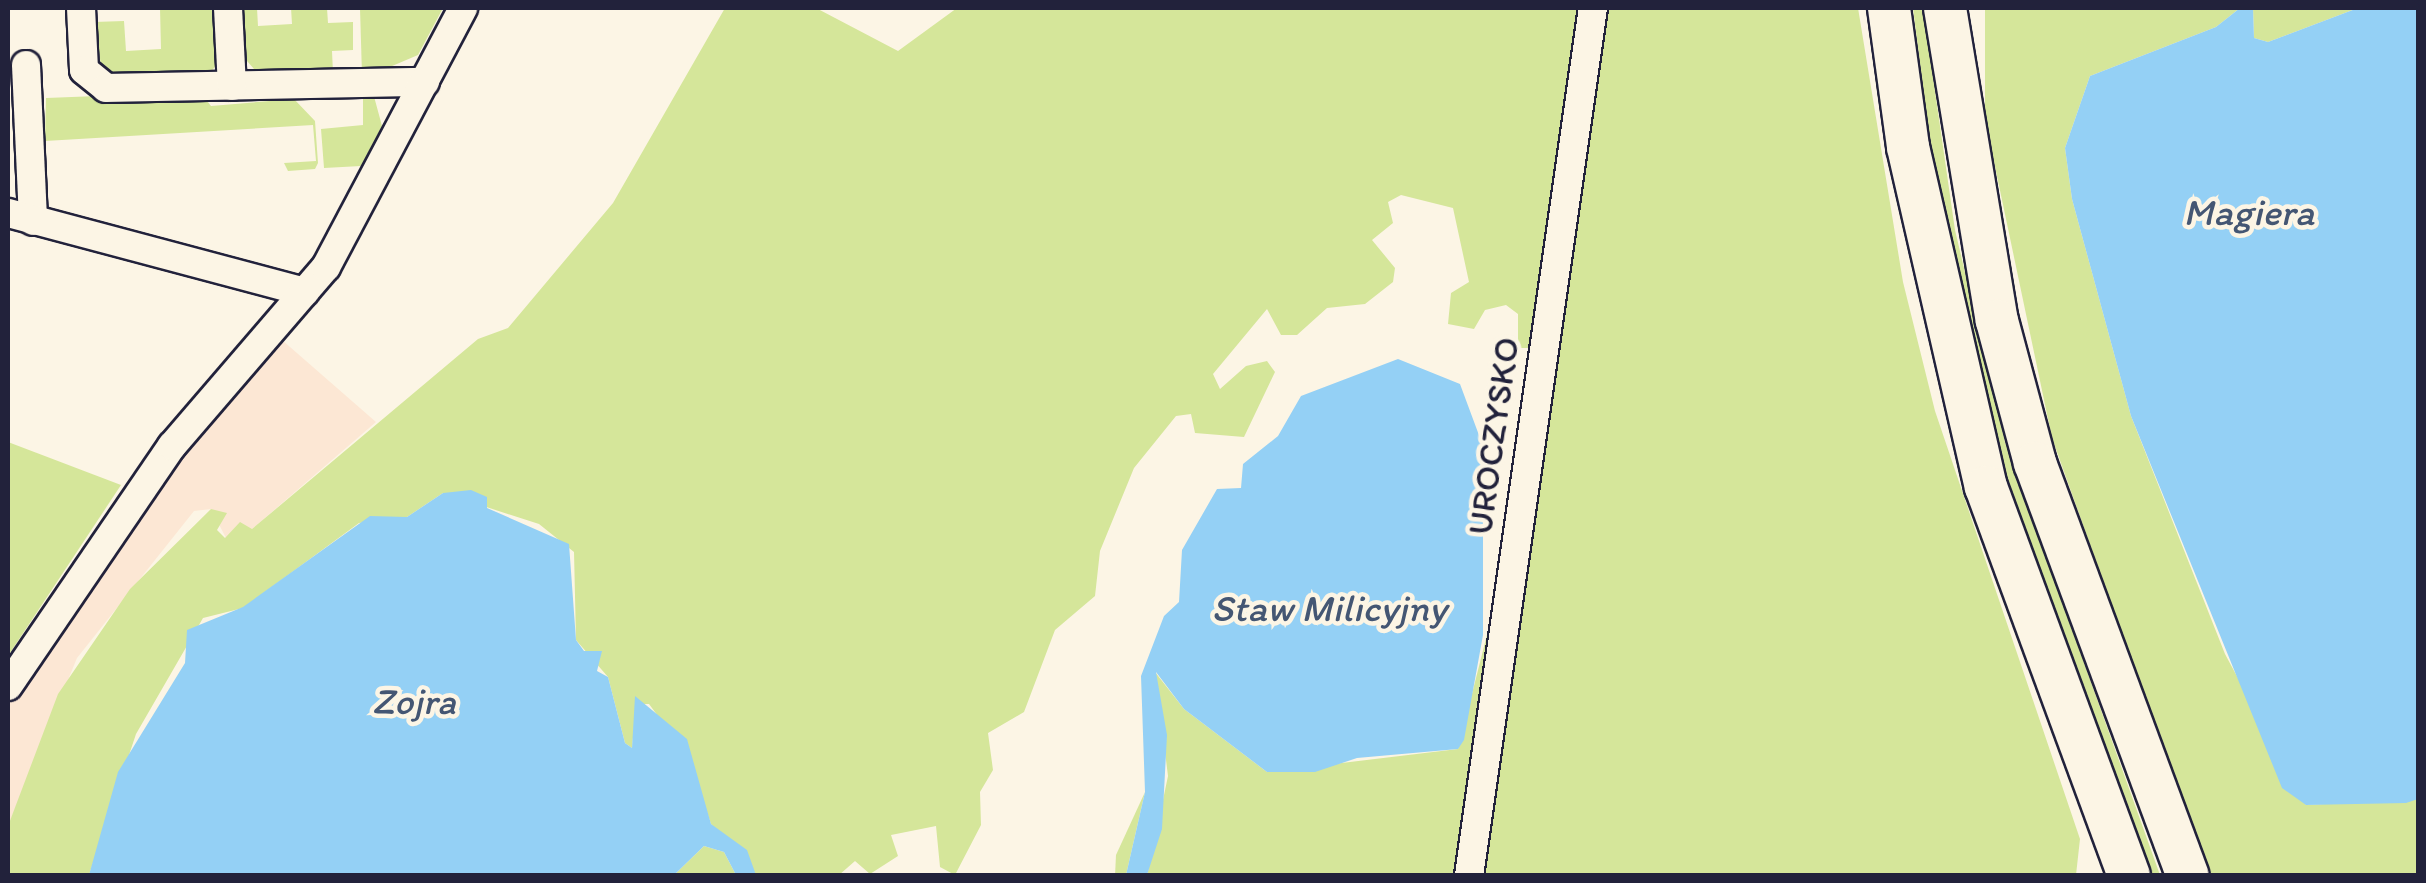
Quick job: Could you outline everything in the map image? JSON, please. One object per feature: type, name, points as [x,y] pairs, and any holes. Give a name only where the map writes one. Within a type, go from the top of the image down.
[{"type":"main road","points":[[1889,8],[1908,147],[1986,487],[2129,876]]},
{"type":"main road","points":[[1945,8],[1994,304],[2035,464],[2188,876]]},
{"type":"street","points":[[81,8],[84,70],[95,85],[425,82]]},
{"type":"street","points":[[228,8],[232,86]]},
{"type":"street","points":[[8,686],[172,446],[305,292],[463,8]]},
{"type":"street","name":"UROCZYSKO","points":[[1470,876],[1593,8]]},
{"type":"street","points":[[26,66],[20,217],[305,292]]},
{"type":"shaded area","points":[[282,340],[376,422],[251,530],[226,538],[211,509],[194,511],[77,658],[8,826],[8,699],[38,669],[153,492]]},
{"type":"green space","points":[[160,8],[222,8],[221,59],[210,73],[119,76],[101,65],[94,22],[124,21],[126,51],[161,49]]},
{"type":"green space","points":[[237,8],[257,8],[258,26],[292,24],[291,8],[327,8],[328,23],[353,22],[353,50],[332,51],[333,73],[262,78],[240,53]]},
{"type":"green space","points":[[360,8],[443,8],[418,55],[371,75],[362,75]]},
{"type":"green space","points":[[725,8],[816,8],[898,51],[957,8],[1858,8],[1903,282],[1935,411],[2080,839],[2076,875],[1477,875],[1533,348],[1518,348],[1518,314],[1506,305],[1485,310],[1474,329],[1448,324],[1451,293],[1469,282],[1453,208],[1401,195],[1388,202],[1393,223],[1372,240],[1395,268],[1393,282],[1365,304],[1327,308],[1297,335],[1281,335],[1267,309],[1213,374],[1220,389],[1246,366],[1267,361],[1275,372],[1244,437],[1195,433],[1191,414],[1176,416],[1134,468],[1100,551],[1095,596],[1055,630],[1024,712],[988,733],[993,770],[980,792],[981,825],[955,875],[940,867],[936,826],[891,835],[898,856],[870,874],[855,861],[839,875],[756,875],[711,824],[689,758],[649,704],[636,704],[632,748],[625,743],[608,677],[576,640],[574,552],[539,524],[443,493],[407,517],[359,523],[243,608],[203,618],[136,734],[89,875],[8,875],[8,826],[58,694],[130,589],[211,509],[227,513],[217,530],[225,538],[240,522],[252,529],[478,339],[508,328],[613,203]]},
{"type":"green space","points":[[1913,8],[1923,8],[1955,230],[2005,442],[2160,875],[2149,875],[1995,444],[1932,159]]},
{"type":"green space","points":[[1985,8],[2240,8],[2216,27],[2090,76],[2065,148],[2072,199],[2131,416],[2225,654],[2306,805],[2418,799],[2418,875],[2208,875],[2052,438],[1985,119]]},
{"type":"green space","points":[[2253,8],[2358,8],[2268,42],[2254,38]]},
{"type":"green space","points":[[372,89],[382,126],[361,166],[324,168],[321,129],[363,125],[363,90]]},
{"type":"green space","points":[[200,92],[211,106],[294,99],[315,121],[318,163],[315,169],[288,171],[284,163],[316,161],[313,125],[45,141],[46,98]]},
{"type":"green space","points":[[8,442],[121,485],[8,656]]},
{"type":"green space","points":[[1494,607],[1461,875],[1147,876],[1168,776],[1155,672],[1184,709],[1267,772],[1458,749]]},
{"type":"green space","points":[[1145,792],[1126,875],[1115,876],[1116,855]]},
{"type":"green space","points":[[704,846],[724,852],[736,875],[673,876]]},
{"type":"water","name":"Magiera","points":[[2240,8],[2253,8],[2254,38],[2268,42],[2358,8],[2418,8],[2418,799],[2406,803],[2306,805],[2282,788],[2131,416],[2072,199],[2065,148],[2090,76],[2216,27]]},
{"type":"water","name":"Staw Milicyjny","points":[[1398,359],[1460,384],[1483,446],[1483,635],[1464,740],[1458,749],[1357,758],[1315,772],[1267,772],[1184,709],[1156,672],[1167,735],[1162,829],[1147,875],[1126,875],[1145,792],[1141,676],[1164,616],[1179,602],[1182,550],[1217,489],[1241,488],[1243,464],[1278,436],[1301,396]]},
{"type":"water","name":"Zojra","points":[[471,490],[487,497],[487,508],[569,544],[576,640],[584,651],[602,651],[597,671],[608,677],[625,743],[632,748],[635,696],[687,739],[711,824],[747,850],[756,875],[736,875],[724,852],[704,846],[673,876],[89,875],[118,772],[185,663],[187,630],[243,607],[370,516],[407,517],[443,493]]}]
